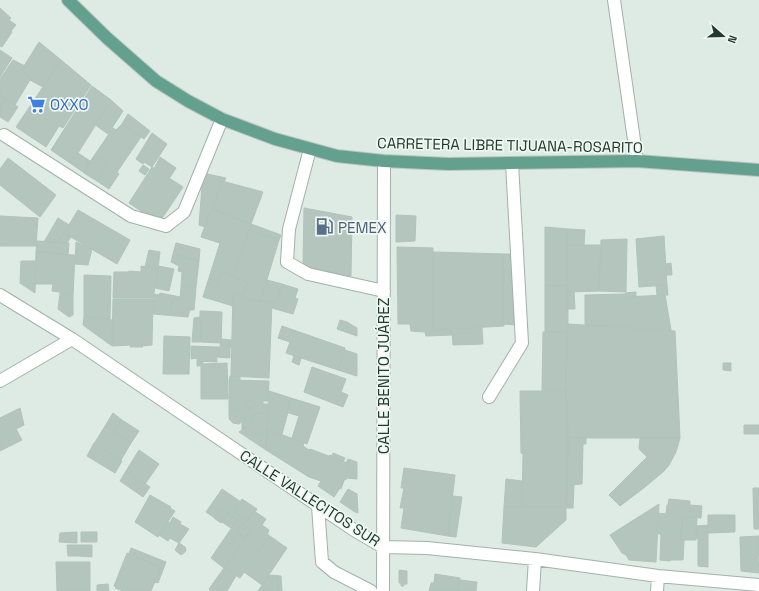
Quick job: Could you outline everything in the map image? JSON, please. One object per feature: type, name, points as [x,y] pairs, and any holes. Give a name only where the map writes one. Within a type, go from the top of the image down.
[{"type":"main road","name":"CARRETERA LIBRE TIJUANA-ROSARITO","points":[[68,0],[107,38],[156,81],[188,101],[222,119],[275,139],[337,156],[384,161],[448,164],[637,161],[759,170]]},
{"type":"street","points":[[614,0],[637,161]]},
{"type":"street","points":[[4,135],[130,216],[166,226],[184,212],[222,119]]},
{"type":"street","points":[[310,149],[289,229],[287,262],[308,274],[384,291]]},
{"type":"street","name":"CALLE BENITO JUÁREZ","points":[[383,591],[384,161]]},
{"type":"street","points":[[489,397],[522,343],[512,164]]},
{"type":"street","name":"CALLE VALLECITOS SUR","points":[[0,295],[72,339],[318,506],[383,547],[427,548],[535,559],[658,576],[759,586]]},
{"type":"street","points":[[0,381],[72,339]]},
{"type":"street","points":[[318,506],[322,562],[334,572],[372,591]]},
{"type":"street","points":[[533,591],[535,559]]},
{"type":"street","points":[[657,591],[658,576]]},
{"type":"building","points":[[0,8],[11,18],[9,20],[16,25],[2,47],[0,46]]},
{"type":"building","points":[[39,42],[61,60],[43,87],[30,80],[31,78],[22,71]]},
{"type":"building","points":[[0,50],[12,58],[0,77]]},
{"type":"building","points":[[13,60],[25,66],[22,71],[31,78],[15,105],[0,95],[0,79]]},
{"type":"building","points":[[61,60],[91,85],[63,128],[59,126],[46,147],[16,127]]},
{"type":"building","points":[[92,86],[111,100],[97,122],[96,121],[94,124],[95,126],[78,153],[90,162],[76,153],[70,163],[51,150]]},
{"type":"building","points":[[0,95],[6,99],[0,109]]},
{"type":"building","points":[[6,99],[18,107],[8,122],[0,117],[0,109]]},
{"type":"building","points":[[111,100],[123,111],[108,134],[94,124],[96,121],[97,122]]},
{"type":"building","points":[[128,114],[150,131],[144,139],[122,124]]},
{"type":"building","points":[[122,124],[141,137],[117,172],[119,174],[109,189],[97,181],[108,165],[95,156],[84,173],[83,172],[113,128],[116,130]]},
{"type":"building","points":[[152,133],[167,144],[152,167],[144,162],[143,164],[136,159]]},
{"type":"building","points":[[76,153],[90,162],[83,172],[70,163]]},
{"type":"building","points":[[95,156],[108,165],[97,181],[84,173]]},
{"type":"building","points":[[160,157],[176,168],[169,179],[154,169]]},
{"type":"building","points":[[8,158],[56,195],[40,217],[0,185],[0,169]]},
{"type":"building","points":[[143,165],[149,169],[145,175],[139,171]]},
{"type":"building","points":[[152,167],[183,187],[159,223],[129,203]]},
{"type":"building","points":[[203,173],[226,178],[224,182],[222,181],[205,227],[199,225]]},
{"type":"building","points":[[222,181],[263,192],[251,224],[211,209]]},
{"type":"building","points":[[304,208],[352,217],[351,276],[303,267]]},
{"type":"building","points":[[211,209],[251,224],[233,275],[221,272],[218,282],[213,281],[212,285],[207,284],[220,243],[201,237]]},
{"type":"building","points":[[78,210],[130,240],[117,264],[64,233]]},
{"type":"building","points":[[396,215],[416,216],[415,241],[396,242]]},
{"type":"building","points":[[0,216],[38,218],[36,246],[0,246]]},
{"type":"building","points":[[58,218],[69,225],[57,242],[44,242]]},
{"type":"building","points":[[251,224],[281,235],[279,240],[249,230]]},
{"type":"building","points":[[545,227],[568,229],[568,286],[545,286]]},
{"type":"building","points":[[568,229],[585,230],[584,245],[568,245]]},
{"type":"building","points":[[249,230],[279,240],[260,302],[243,296],[248,282],[233,277]]},
{"type":"building","points":[[64,233],[71,237],[67,243],[57,242]]},
{"type":"building","points":[[664,236],[667,285],[639,287],[636,239]]},
{"type":"building","points":[[627,239],[626,292],[599,291],[601,240]]},
{"type":"building","points":[[37,241],[69,243],[68,255],[36,252]]},
{"type":"building","points":[[76,242],[92,249],[88,265],[75,264]]},
{"type":"building","points":[[176,243],[200,249],[199,261],[173,254]]},
{"type":"building","points":[[568,245],[601,245],[599,291],[568,292]]},
{"type":"building","points":[[397,247],[433,248],[433,330],[452,329],[452,335],[426,336],[425,332],[411,331],[410,324],[398,324]]},
{"type":"building","points":[[149,250],[160,252],[158,269],[145,267]]},
{"type":"building","points":[[36,252],[75,255],[73,295],[60,294],[60,292],[52,291],[53,284],[35,284]]},
{"type":"building","points":[[433,252],[504,254],[504,326],[433,330]]},
{"type":"building","points":[[173,254],[199,261],[196,287],[181,287],[182,272],[178,271],[179,266],[171,262]]},
{"type":"building","points":[[504,254],[515,254],[515,325],[504,324]]},
{"type":"building","points":[[21,261],[36,261],[35,293],[20,283]]},
{"type":"building","points":[[671,263],[672,275],[667,275],[666,264]]},
{"type":"building","points":[[141,266],[158,269],[153,298],[113,298],[114,272],[141,272]]},
{"type":"building","points":[[158,266],[174,269],[169,291],[155,288]]},
{"type":"building","points":[[221,272],[233,275],[233,277],[248,282],[243,296],[212,285],[213,281],[218,282]]},
{"type":"building","points":[[84,275],[111,276],[110,319],[84,317]]},
{"type":"building","points":[[267,280],[282,284],[277,302],[260,302]]},
{"type":"building","points":[[207,284],[233,293],[233,306],[203,297]]},
{"type":"building","points":[[282,284],[298,289],[295,298],[298,299],[293,314],[272,308],[272,302],[277,302]]},
{"type":"building","points":[[656,285],[667,285],[668,295],[657,295]]},
{"type":"building","points":[[545,286],[568,286],[567,332],[545,332]]},
{"type":"building","points":[[181,287],[196,287],[194,310],[190,310],[189,313],[171,312],[172,299],[180,300]]},
{"type":"building","points":[[574,291],[575,309],[568,309],[568,292]]},
{"type":"building","points":[[636,292],[636,297],[626,297],[625,293]]},
{"type":"building","points":[[160,293],[180,297],[180,300],[172,299],[171,312],[189,313],[188,317],[153,314],[154,294],[159,295]]},
{"type":"building","points":[[233,293],[260,302],[272,302],[269,378],[231,376]]},
{"type":"building","points":[[60,294],[73,295],[73,315],[69,317],[58,309]]},
{"type":"building","points":[[625,294],[626,297],[665,295],[671,330],[585,325],[585,295]]},
{"type":"building","points":[[113,299],[153,299],[152,345],[141,346],[143,347],[130,347],[131,345],[112,346]]},
{"type":"building","points":[[200,311],[222,312],[221,343],[201,342]]},
{"type":"building","points":[[84,317],[113,320],[112,346],[83,325]]},
{"type":"building","points":[[200,317],[201,342],[192,342],[194,318]]},
{"type":"building","points":[[340,320],[357,328],[357,336],[337,329]]},
{"type":"building","points":[[568,324],[675,331],[680,438],[568,438],[566,391]]},
{"type":"building","points":[[282,326],[345,348],[338,370],[286,353],[290,342],[278,338]]},
{"type":"building","points":[[482,328],[483,344],[453,345],[452,329]]},
{"type":"building","points":[[543,332],[567,332],[566,391],[542,391]]},
{"type":"building","points":[[164,336],[190,337],[189,374],[163,374]]},
{"type":"building","points":[[221,339],[232,340],[232,347],[220,347]]},
{"type":"building","points":[[191,346],[216,347],[217,362],[197,361],[197,358],[191,359]]},
{"type":"building","points":[[216,347],[230,347],[230,358],[217,357]]},
{"type":"building","points":[[345,350],[357,354],[357,376],[338,370]]},
{"type":"building","points":[[294,356],[301,358],[299,365],[292,362]]},
{"type":"building","points":[[197,361],[203,362],[203,364],[227,363],[228,399],[201,399],[201,366],[197,366]]},
{"type":"building","points":[[723,363],[731,363],[731,371],[723,370]]},
{"type":"building","points":[[312,367],[346,379],[341,392],[348,395],[343,407],[304,392]]},
{"type":"building","points":[[230,376],[240,377],[240,381],[229,380]]},
{"type":"building","points":[[229,380],[269,381],[268,401],[263,401],[263,404],[268,404],[268,418],[264,413],[257,413],[252,417],[251,427],[244,428],[245,412],[235,409],[229,412]],"holes":[[[248,400],[253,400],[255,402],[255,406],[249,409],[246,406],[246,402]]]},
{"type":"building","points":[[269,391],[291,398],[286,412],[288,412],[282,434],[267,429]]},
{"type":"building","points":[[520,391],[566,391],[568,438],[566,507],[522,507],[523,454],[521,453]]},
{"type":"building","points":[[291,398],[320,407],[307,444],[292,438],[299,416],[286,412]]},
{"type":"building","points":[[248,400],[252,400],[254,404],[252,408],[248,408],[246,406],[246,402]]},
{"type":"building","points":[[20,408],[24,425],[16,429],[22,440],[0,451],[0,418]]},
{"type":"building","points":[[235,409],[245,412],[245,419],[239,424],[233,423],[229,419],[229,412]]},
{"type":"building","points":[[113,413],[122,420],[114,432],[131,443],[121,460],[94,444]]},
{"type":"building","points":[[257,413],[264,413],[268,418],[267,430],[262,434],[256,433],[252,429],[252,417]]},
{"type":"building","points":[[245,419],[244,428],[251,427],[256,433],[262,434],[267,430],[266,450],[239,432],[242,430],[242,421]]},
{"type":"building","points":[[122,420],[139,431],[131,443],[114,432]]},
{"type":"building","points":[[744,425],[759,425],[759,434],[744,434]]},
{"type":"building","points":[[267,429],[304,443],[303,446],[309,450],[310,449],[350,464],[341,489],[340,488],[334,497],[318,486],[321,481],[309,477],[266,450]]},
{"type":"building","points":[[568,438],[586,438],[586,444],[583,444],[582,484],[567,485]]},
{"type":"building","points":[[640,438],[680,438],[676,452],[669,465],[645,487],[631,473],[647,457],[639,449]]},
{"type":"building","points":[[94,443],[122,461],[115,473],[87,456]]},
{"type":"building","points":[[139,450],[159,464],[145,484],[126,471]]},
{"type":"building","points":[[333,453],[345,458],[343,462],[329,456],[332,456]]},
{"type":"building","points":[[348,459],[357,462],[357,479],[345,479],[350,464],[346,463]]},
{"type":"building","points":[[404,468],[455,475],[448,536],[401,528],[404,508],[400,508],[404,488],[401,488]]},
{"type":"building","points":[[126,471],[150,487],[143,497],[120,481]]},
{"type":"building","points":[[631,473],[645,487],[620,506],[609,495]]},
{"type":"building","points":[[506,479],[522,481],[522,507],[504,507]]},
{"type":"building","points":[[567,485],[574,485],[573,508],[566,508]]},
{"type":"building","points":[[753,488],[759,488],[759,529],[754,529]]},
{"type":"building","points":[[222,489],[241,502],[234,512],[247,521],[254,511],[266,519],[262,525],[269,530],[267,535],[269,537],[240,578],[224,568],[240,546],[231,540],[237,532],[245,538],[251,529],[221,509],[215,518],[206,512]]},
{"type":"building","points":[[348,489],[357,494],[358,513],[340,502]]},
{"type":"building","points":[[150,495],[171,507],[170,508],[175,511],[158,537],[135,522]]},
{"type":"building","points":[[453,496],[462,497],[456,537],[448,536]]},
{"type":"building","points":[[242,499],[257,509],[247,521],[234,512]]},
{"type":"building","points":[[669,499],[690,501],[690,517],[682,516],[681,540],[684,540],[683,560],[660,560],[661,534],[657,534],[658,513],[666,514]]},
{"type":"building","points":[[659,504],[656,562],[629,560],[626,555],[622,553],[610,535]]},
{"type":"building","points":[[690,505],[702,506],[701,518],[690,517]]},
{"type":"building","points":[[504,507],[566,507],[566,520],[536,547],[502,543]]},
{"type":"building","points":[[221,509],[227,513],[221,523],[214,518]]},
{"type":"building","points":[[227,513],[237,520],[231,528],[222,522]]},
{"type":"building","points":[[708,515],[735,515],[735,532],[708,533]]},
{"type":"building","points":[[682,516],[697,517],[696,540],[681,540]]},
{"type":"building","points":[[173,517],[181,522],[180,524],[189,529],[179,543],[170,538],[168,541],[159,535],[168,522],[170,523]]},
{"type":"building","points":[[237,520],[243,524],[231,540],[240,546],[224,568],[211,558]]},
{"type":"building","points":[[243,524],[251,529],[245,538],[237,532]]},
{"type":"building","points":[[708,525],[708,567],[698,566],[698,538],[696,538],[697,526]]},
{"type":"building","points":[[77,532],[77,543],[59,542],[60,533]]},
{"type":"building","points":[[81,532],[97,532],[97,542],[81,542]]},
{"type":"building","points":[[267,534],[287,548],[262,585],[244,572],[269,537]]},
{"type":"building","points":[[759,536],[759,573],[741,571],[740,537]]},
{"type":"building","points":[[179,543],[185,547],[186,550],[181,555],[175,550]]},
{"type":"building","points":[[67,545],[92,545],[92,557],[68,556]]},
{"type":"building","points":[[131,548],[166,562],[158,583],[155,582],[161,567],[129,554]]},
{"type":"building","points":[[127,553],[161,567],[151,591],[123,591],[115,588],[116,587],[114,586]]},
{"type":"building","points":[[56,562],[90,562],[90,591],[57,591]]},
{"type":"building","points":[[224,568],[236,576],[227,591],[211,591],[209,589]]},
{"type":"building","points":[[399,570],[407,571],[407,584],[404,584],[404,586],[401,586],[401,583],[399,583]]},
{"type":"building","points":[[435,574],[460,578],[458,591],[429,591],[431,583],[434,583]]},
{"type":"building","points":[[269,575],[281,576],[282,591],[278,591],[278,578],[267,578]]},
{"type":"building","points":[[267,578],[278,578],[278,591],[258,591]]},
{"type":"building","points":[[460,580],[477,582],[476,591],[458,591]]},
{"type":"building","points":[[108,584],[109,591],[97,591],[97,585]]},
{"type":"place","name":"OXXO","points":[[37,104]]},
{"type":"place","name":"PEMEX","points":[[325,227]]}]
